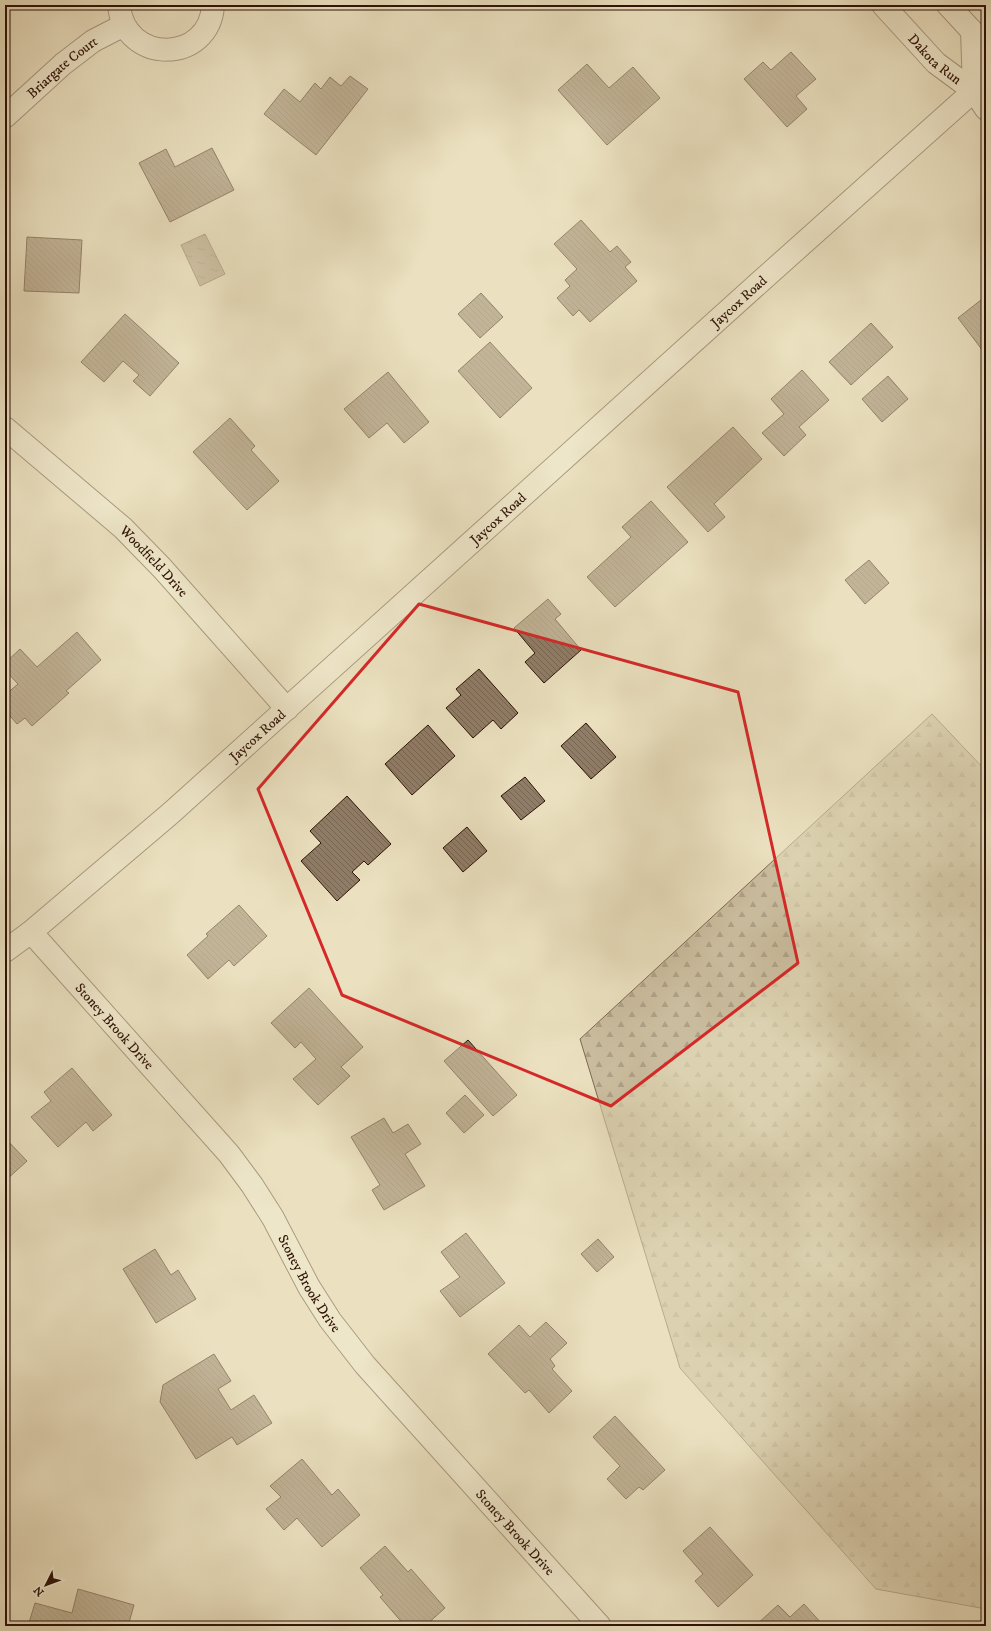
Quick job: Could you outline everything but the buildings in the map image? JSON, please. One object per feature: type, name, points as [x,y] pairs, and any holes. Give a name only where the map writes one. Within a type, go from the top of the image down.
[{"type":"street","name":"Briargate Court","points":[[5,117],[122,15],[135,39],[145,45],[162,50],[174,49],[190,43],[204,31],[211,15],[212,5]]},
{"type":"street","name":"Dakota Run","points":[[883,5],[936,63],[980,86]]},
{"type":"street","name":"Dakota Run","points":[[948,5],[972,31],[980,86]]},
{"type":"street","points":[[980,86],[986,109]]},
{"type":"street","name":"Jaycox Road","points":[[5,951],[31,932],[171,813],[761,281],[980,86]]},
{"type":"street","name":"Woodfield Drive","points":[[5,428],[123,528],[162,568],[287,709]]},
{"type":"street","name":"Stoney Brook Drive","points":[[31,932],[229,1154],[252,1185],[273,1218],[309,1287],[330,1320],[366,1365],[600,1626]]},
{"type":"highlighted area","points":[[419,604],[738,692],[798,963],[611,1106],[342,995],[258,789]]},
{"type":"green space","points":[[932,714],[986,771],[986,1609],[876,1589],[680,1368],[580,1039]]},
{"type":"water","points":[[205,234],[225,274],[200,286],[181,245]]}]
